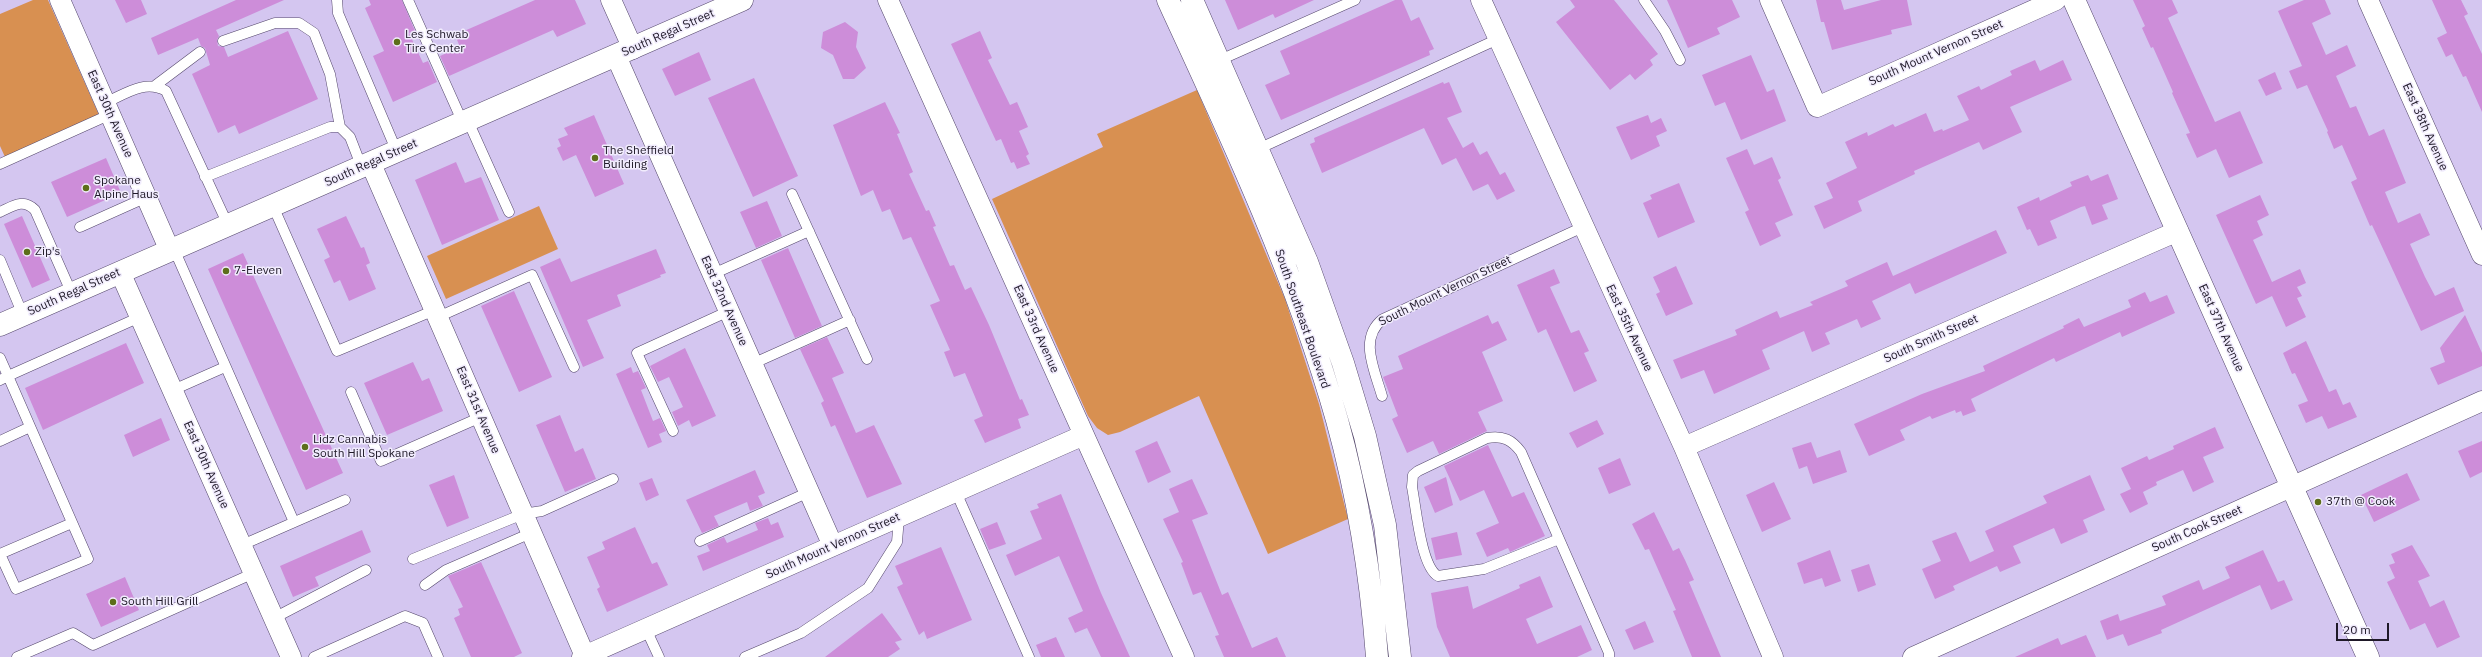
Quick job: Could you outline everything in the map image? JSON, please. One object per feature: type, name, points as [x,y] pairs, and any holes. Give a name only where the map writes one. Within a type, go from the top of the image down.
[{"type":"main road","name":"South Regal Street","points":[[0,325],[367,166],[742,0]]},
{"type":"main road","name":"South Southeast Boulevard","points":[[1168,0],[1280,252],[1313,342],[1337,421],[1360,524],[1376,657]]},
{"type":"main road","name":"South Southeast Boulevard","points":[[1192,0],[1220,60],[1307,262],[1343,363],[1365,436],[1385,525],[1400,657]]},
{"type":"main road","name":"East 37th Avenue","points":[[2074,0],[2368,657]]},
{"type":"street","name":"East 30th Avenue","points":[[60,0],[147,198],[172,250]]},
{"type":"street","name":"East 32nd Avenue","points":[[611,0],[624,53],[713,274],[833,546]]},
{"type":"street","name":"East 33rd Avenue","points":[[888,0],[1184,657]]},
{"type":"street","name":"East 35th Avenue","points":[[1481,0],[1684,447],[1774,657]]},
{"type":"street","name":"South Mount Vernon Street","points":[[1770,0],[1817,107],[2056,0]]},
{"type":"street","name":"East 38th Avenue","points":[[2368,0],[2482,255]]},
{"type":"street","name":"East 31st Avenue","points":[[367,166],[437,314],[532,533],[583,656]]},
{"type":"street","name":"South Smith Street","points":[[1684,447],[2178,231]]},
{"type":"street","name":"East 30th Avenue","points":[[120,272],[291,657]]},
{"type":"street","name":"South Cook Street","points":[[1912,657],[2482,401]]},
{"type":"street","name":"South Mount Vernon Street","points":[[583,656],[1084,436]]},
{"type":"lane","points":[[337,0],[338,13],[397,152]]},
{"type":"lane","points":[[408,0],[509,212]]},
{"type":"lane","points":[[1220,60],[1355,0]]},
{"type":"lane","points":[[1644,0],[1665,31],[1680,60]]},
{"type":"lane","points":[[223,41],[275,23],[298,23],[314,33],[330,74],[340,127],[350,137],[367,166]]},
{"type":"lane","points":[[1258,149],[1498,39]]},
{"type":"lane","points":[[0,164],[108,109],[142,86],[156,85],[200,52]]},
{"type":"lane","points":[[156,85],[166,91],[228,225]]},
{"type":"lane","points":[[206,177],[330,127],[340,127]]},
{"type":"lane","points":[[792,194],[867,359]]},
{"type":"lane","points":[[80,227],[147,198]]},
{"type":"lane","points":[[0,212],[22,202],[29,204],[34,210],[72,294]]},
{"type":"lane","points":[[273,206],[337,351],[437,314],[532,274],[574,367]]},
{"type":"lane","name":"South Mount Vernon Street","points":[[1382,396],[1370,350],[1370,337],[1374,325],[1382,319],[1583,227]]},
{"type":"lane","points":[[713,274],[809,231]]},
{"type":"lane","points":[[172,250],[294,522]]},
{"type":"lane","points":[[0,260],[23,315]]},
{"type":"lane","points":[[673,431],[637,353],[729,311]]},
{"type":"lane","points":[[4,378],[140,317]]},
{"type":"lane","points":[[752,364],[850,320]]},
{"type":"lane","points":[[0,358],[4,378],[30,427],[88,558],[16,589],[0,554],[72,523]]},
{"type":"lane","points":[[173,390],[225,367]]},
{"type":"lane","points":[[351,392],[381,461],[481,417]]},
{"type":"lane","points":[[0,441],[30,427]]},
{"type":"lane","points":[[1559,539],[1491,566],[1445,577],[1432,574],[1426,561],[1412,487],[1413,475],[1418,470],[1487,438],[1496,436],[1506,438],[1521,452],[1559,539],[1609,657]]},
{"type":"lane","points":[[412,559],[523,514],[542,511],[613,480]]},
{"type":"lane","points":[[700,541],[809,492]]},
{"type":"lane","points":[[956,492],[1029,657]]},
{"type":"lane","points":[[242,545],[345,500]]},
{"type":"lane","points":[[745,657],[801,633],[868,588],[897,542],[899,517]]},
{"type":"lane","points":[[425,585],[446,570],[532,533]]},
{"type":"lane","points":[[274,618],[366,570]]},
{"type":"lane","points":[[17,657],[73,633],[92,645],[254,574]]},
{"type":"lane","points":[[314,657],[405,616],[423,623],[438,657]]},
{"type":"lane","points":[[646,629],[659,657]]},
{"type":"shaded area","points":[[33,0],[48,0],[99,115],[5,157],[0,146],[0,14]]},
{"type":"shaded area","points":[[1197,90],[1285,299],[1319,404],[1348,519],[1268,554],[1199,396],[1120,432],[1108,435],[1097,428],[1088,416],[992,199],[1103,147],[1097,134]]},
{"type":"shaded area","points":[[539,206],[558,249],[446,299],[427,256]]},
{"type":"building","points":[[115,0],[141,0],[147,14],[126,23]]},
{"type":"building","points":[[236,0],[284,0],[216,30],[219,36],[217,40],[218,46],[224,47],[228,57],[288,31],[318,99],[239,134],[235,125],[218,133],[192,74],[210,65],[205,48],[201,46],[198,38],[158,55],[151,38]]},
{"type":"building","name":"Les Schwab Tire Center","points":[[369,0],[402,0],[415,31],[409,33],[423,63],[428,61],[437,82],[393,102],[373,56],[384,51],[365,8],[371,5]]},
{"type":"building","points":[[535,0],[575,0],[586,24],[557,37],[553,30],[449,76],[440,56],[460,47],[455,35]]},
{"type":"building","points":[[1225,0],[1314,0],[1275,18],[1273,14],[1238,30]]},
{"type":"building","points":[[1395,0],[1402,0],[1411,21],[1419,17],[1434,49],[1429,51],[1430,55],[1281,120],[1265,85],[1290,74],[1280,51]]},
{"type":"building","points":[[1570,0],[1614,0],[1658,54],[1650,60],[1653,65],[1635,80],[1630,74],[1610,90],[1556,22],[1575,7]]},
{"type":"building","points":[[1667,0],[1732,0],[1740,17],[1717,28],[1720,34],[1688,48]]},
{"type":"building","points":[[1816,0],[1841,0],[1844,10],[1881,0],[1907,0],[1912,25],[1891,30],[1892,34],[1832,50],[1824,22],[1821,22]]},
{"type":"building","points":[[2133,0],[2172,0],[2178,13],[2168,18],[2215,122],[2240,111],[2263,163],[2229,178],[2216,149],[2197,158],[2186,134],[2190,133],[2153,47],[2151,48],[2142,28],[2145,26]]},
{"type":"building","points":[[2304,0],[2325,0],[2331,14],[2312,23],[2326,55],[2347,45],[2356,66],[2336,76],[2350,108],[2356,106],[2369,136],[2384,129],[2406,183],[2385,192],[2398,223],[2420,213],[2430,235],[2410,244],[2425,277],[2435,296],[2454,287],[2464,311],[2421,331],[2372,225],[2370,226],[2351,182],[2357,179],[2342,145],[2334,149],[2327,132],[2328,131],[2307,85],[2297,89],[2289,71],[2302,66],[2278,11]]},
{"type":"building","points":[[2432,0],[2461,0],[2468,14],[2464,16],[2482,54],[2482,112],[2466,76],[2463,77],[2452,54],[2446,57],[2437,38],[2447,33]]},
{"type":"building","points":[[845,22],[858,32],[856,47],[866,68],[854,79],[843,79],[833,55],[821,48],[823,32]]},
{"type":"building","points":[[980,31],[992,58],[988,60],[1010,105],[1017,102],[1028,127],[1019,131],[1029,154],[1026,156],[1030,164],[1017,169],[1014,162],[1011,163],[1001,139],[996,141],[951,44]]},
{"type":"building","points":[[699,52],[711,80],[675,96],[662,69]]},
{"type":"building","points":[[1751,55],[1767,92],[1774,89],[1786,121],[1741,140],[1725,102],[1715,106],[1702,75]]},
{"type":"building","points":[[2035,60],[2040,71],[2063,60],[2072,80],[2010,107],[2022,132],[1983,150],[1979,142],[1914,171],[1915,174],[1858,201],[1862,211],[1824,229],[1814,206],[1833,198],[1826,183],[1857,168],[1845,142],[1867,132],[1868,136],[1893,124],[1895,127],[1926,113],[1934,132],[1942,129],[1943,131],[1969,120],[1957,96],[1979,86],[1981,90],[2012,75],[2010,71]]},
{"type":"building","points":[[2275,72],[2282,89],[2266,96],[2258,80]]},
{"type":"building","points":[[754,78],[798,176],[753,197],[708,98]]},
{"type":"building","points":[[1443,82],[1444,84],[1449,82],[1462,112],[1447,118],[1463,148],[1473,142],[1480,155],[1487,151],[1500,175],[1505,172],[1515,191],[1497,200],[1488,184],[1473,191],[1456,158],[1442,165],[1424,128],[1322,173],[1310,144],[1315,142],[1314,138]]},
{"type":"building","points":[[885,102],[900,133],[897,134],[913,172],[909,174],[926,211],[929,210],[936,226],[933,227],[950,266],[954,265],[965,290],[971,287],[989,325],[1020,400],[1022,399],[1029,415],[1018,419],[1021,428],[985,443],[974,420],[983,416],[965,373],[954,377],[944,352],[950,350],[930,305],[940,301],[911,237],[903,240],[890,209],[882,212],[873,190],[861,196],[833,125]]},
{"type":"building","name":"The Sheffield Building","points":[[594,115],[624,184],[595,197],[576,155],[563,161],[557,148],[561,146],[558,139],[568,135],[564,128]]},
{"type":"building","points":[[1648,115],[1651,123],[1661,118],[1667,131],[1656,136],[1660,146],[1631,160],[1616,127]]},
{"type":"building","points":[[1747,149],[1754,165],[1772,157],[1781,178],[1778,180],[1793,215],[1775,223],[1781,236],[1760,246],[1745,212],[1749,210],[1726,158]]},
{"type":"building","name":"Spokane Alpine Haus","points":[[106,158],[121,193],[67,217],[51,182]]},
{"type":"building","points":[[456,162],[465,183],[481,177],[499,220],[442,245],[415,180]]},
{"type":"building","points":[[2108,174],[2118,199],[2102,205],[2108,219],[2092,225],[2085,206],[2081,207],[2050,221],[2057,238],[2038,246],[2030,229],[2027,230],[2017,207],[2039,197],[2040,201],[2072,186],[2070,182],[2088,175],[2091,181]]},
{"type":"building","points":[[1679,183],[1695,222],[1658,238],[1643,203],[1652,199],[1650,195]]},
{"type":"building","points":[[2260,195],[2269,215],[2257,221],[2263,235],[2253,240],[2272,282],[2300,269],[2306,283],[2297,287],[2302,296],[2297,298],[2306,317],[2286,327],[2272,296],[2256,304],[2216,215]]},
{"type":"building","points":[[767,201],[782,236],[756,248],[740,212]]},
{"type":"building","name":"Zip's","points":[[22,216],[50,280],[32,288],[4,224]]},
{"type":"building","points":[[346,216],[361,248],[364,247],[370,263],[366,265],[376,289],[349,301],[340,280],[334,283],[324,260],[330,257],[317,229]]},
{"type":"building","points":[[1996,230],[2007,253],[1915,294],[1910,283],[1872,301],[1881,319],[1861,328],[1857,319],[1825,333],[1830,344],[1812,352],[1804,331],[1762,350],[1770,369],[1714,394],[1704,370],[1681,379],[1673,360],[1737,335],[1735,330],[1777,311],[1780,318],[1813,305],[1810,302],[1848,286],[1845,281],[1887,262],[1893,276]]},
{"type":"building","points":[[788,248],[822,326],[795,338],[761,260]]},
{"type":"building","points":[[656,249],[666,273],[660,275],[661,277],[617,295],[621,306],[587,320],[604,358],[583,367],[540,267],[560,258],[571,282]]},
{"type":"building","points":[[243,253],[343,473],[306,490],[208,269]]},
{"type":"building","points":[[1676,266],[1693,304],[1666,316],[1656,294],[1660,292],[1653,277]]},
{"type":"building","points":[[1554,269],[1560,283],[1550,287],[1571,333],[1579,330],[1589,351],[1584,353],[1597,381],[1574,392],[1546,329],[1538,333],[1517,285]]},
{"type":"building","points":[[514,291],[552,377],[519,392],[481,306]]},
{"type":"building","points":[[2145,292],[2150,302],[2167,295],[2175,313],[2122,337],[2120,332],[2056,362],[2054,358],[1971,399],[1976,411],[1963,416],[1961,411],[1956,413],[1955,410],[1932,419],[1930,416],[1900,430],[1905,440],[1869,456],[1854,424],[1922,394],[1985,371],[1983,366],[2064,328],[2063,326],[2079,318],[2084,327],[2131,307],[2128,300]]},
{"type":"building","points":[[1488,315],[1492,324],[1498,321],[1507,340],[1482,352],[1503,401],[1478,412],[1487,431],[1439,454],[1433,441],[1407,453],[1392,419],[1398,416],[1383,377],[1403,369],[1398,356]]},
{"type":"building","points":[[2465,315],[2482,353],[2482,366],[2438,385],[2430,368],[2445,362],[2440,348]]},
{"type":"building","points":[[827,337],[844,373],[832,378],[856,433],[874,425],[902,484],[867,498],[835,425],[831,427],[821,403],[824,401],[800,349]]},
{"type":"building","points":[[2306,341],[2329,392],[2336,389],[2343,405],[2350,402],[2357,417],[2328,429],[2322,416],[2306,423],[2298,405],[2308,401],[2295,373],[2292,374],[2283,353]]},
{"type":"building","points":[[126,343],[144,383],[43,430],[25,388]]},
{"type":"building","points":[[685,348],[716,416],[692,427],[689,420],[678,426],[672,412],[683,407],[669,377],[658,382],[650,366]]},
{"type":"building","points":[[413,362],[422,381],[429,378],[443,411],[387,435],[364,383]]},
{"type":"building","points":[[631,367],[633,373],[638,371],[646,388],[641,390],[653,421],[660,418],[666,431],[659,434],[662,442],[648,448],[616,374]]},
{"type":"building","points":[[560,415],[575,452],[583,448],[596,479],[565,492],[536,425]]},
{"type":"building","points":[[161,418],[170,440],[133,457],[124,435]]},
{"type":"building","points":[[1597,420],[1604,434],[1577,448],[1569,433]]},
{"type":"building","points":[[2215,427],[2224,448],[2203,457],[2214,482],[2193,492],[2183,470],[2156,482],[2157,485],[2143,492],[2148,504],[2130,513],[2120,494],[2131,489],[2121,468],[2147,456],[2149,460],[2174,449],[2173,446]]},
{"type":"building","points":[[1157,441],[1171,472],[1148,483],[1135,451]]},
{"type":"building","points":[[2482,441],[2482,472],[2470,478],[2458,451]]},
{"type":"building","points":[[1811,442],[1817,458],[1840,450],[1847,472],[1813,484],[1807,466],[1799,469],[1792,448]]},
{"type":"building","points":[[1488,445],[1512,497],[1524,492],[1545,536],[1510,552],[1508,548],[1487,557],[1476,533],[1499,523],[1484,490],[1460,501],[1444,466]]},
{"type":"building","points":[[1620,458],[1631,485],[1609,494],[1598,468]]},
{"type":"building","points":[[755,470],[765,493],[758,496],[763,506],[750,511],[747,502],[714,516],[719,526],[702,533],[686,500]]},
{"type":"building","points":[[2407,473],[2420,500],[2374,522],[2361,495]]},
{"type":"building","points":[[454,475],[469,518],[447,527],[429,485]]},
{"type":"building","points":[[2090,475],[2105,510],[2083,520],[2088,532],[2061,544],[2054,528],[2013,546],[2021,563],[2000,572],[1997,566],[1953,586],[1955,590],[1935,599],[1922,569],[1941,561],[1932,541],[1956,532],[1970,562],[1994,551],[1985,531],[2047,503],[2043,496]]},
{"type":"building","points":[[1446,477],[1453,505],[1435,513],[1424,487]]},
{"type":"building","points":[[652,478],[659,495],[646,501],[639,483]]},
{"type":"building","points":[[1192,479],[1208,514],[1192,520],[1222,595],[1228,592],[1252,648],[1277,637],[1286,657],[1224,657],[1215,636],[1219,635],[1201,592],[1193,595],[1181,563],[1183,562],[1163,519],[1179,512],[1169,489]]},
{"type":"building","points":[[1774,482],[1791,519],[1762,532],[1746,495]]},
{"type":"building","points":[[1061,494],[1101,593],[1130,657],[1101,657],[1087,628],[1075,633],[1068,618],[1083,611],[1059,556],[1015,576],[1006,555],[1042,539],[1030,511],[1039,508],[1037,504]]},
{"type":"building","points":[[1654,512],[1673,551],[1679,548],[1685,560],[1694,580],[1689,582],[1721,657],[1692,657],[1673,611],[1676,610],[1649,549],[1645,550],[1632,524]]},
{"type":"building","points":[[768,518],[771,525],[778,522],[784,537],[703,571],[697,556],[710,551],[707,545],[724,537],[727,543],[758,530],[755,523]]},
{"type":"building","points":[[997,522],[1006,544],[989,550],[980,529]]},
{"type":"building","points":[[635,527],[652,564],[657,562],[668,585],[607,612],[597,589],[600,587],[587,557],[605,549],[602,542]]},
{"type":"building","points":[[362,530],[371,552],[315,577],[319,586],[293,597],[280,566]]},
{"type":"building","points":[[1457,532],[1462,555],[1436,560],[1431,538]]},
{"type":"building","points":[[2412,545],[2430,576],[2418,581],[2430,607],[2444,600],[2460,637],[2437,648],[2425,623],[2410,630],[2387,582],[2395,578],[2389,565],[2395,563],[2391,554]]},
{"type":"building","points":[[941,547],[972,620],[927,639],[924,631],[919,635],[897,587],[903,584],[895,566]]},
{"type":"building","points":[[1830,550],[1841,581],[1825,587],[1822,578],[1804,584],[1797,563]]},
{"type":"building","points":[[2263,550],[2278,582],[2284,580],[2293,600],[2271,610],[2260,585],[2161,630],[2162,633],[2128,646],[2123,634],[2107,640],[2100,621],[2118,614],[2120,621],[2166,605],[2162,596],[2199,580],[2203,590],[2230,578],[2225,567]]},
{"type":"building","points":[[481,562],[522,653],[514,657],[471,657],[454,618],[460,615],[458,609],[463,607],[448,576]]},
{"type":"building","points":[[1869,564],[1876,585],[1858,592],[1851,570]]},
{"type":"building","points":[[1540,576],[1553,607],[1526,619],[1537,644],[1581,625],[1592,650],[1577,657],[1450,657],[1437,627],[1431,593],[1468,586],[1473,609],[1520,588],[1519,585]]},
{"type":"building","name":"South Hill Grill","points":[[125,577],[139,610],[101,627],[86,594]]},
{"type":"building","points":[[882,613],[902,640],[895,642],[900,649],[888,657],[825,657]]},
{"type":"building","points":[[1645,621],[1654,642],[1634,650],[1625,630]]},
{"type":"building","points":[[2086,635],[2096,657],[2015,657],[2058,638],[2061,645]]},
{"type":"building","points":[[1056,637],[1065,657],[1041,657],[1036,645]]},
{"type":"place","name":"Les Schwab Tire Center","points":[[397,42]]},
{"type":"place","name":"The Sheffield Building","points":[[595,158]]},
{"type":"place","name":"Spokane Alpine Haus","points":[[86,188]]},
{"type":"place","name":"Zip's","points":[[27,252]]},
{"type":"place","name":"7-Eleven","points":[[226,271]]},
{"type":"place","name":"Lidz Cannabis South Hill Spokane","points":[[305,447]]},
{"type":"place","name":"37th @ Cook","points":[[2318,502]]},
{"type":"place","name":"South Hill Grill","points":[[113,602]]}]
